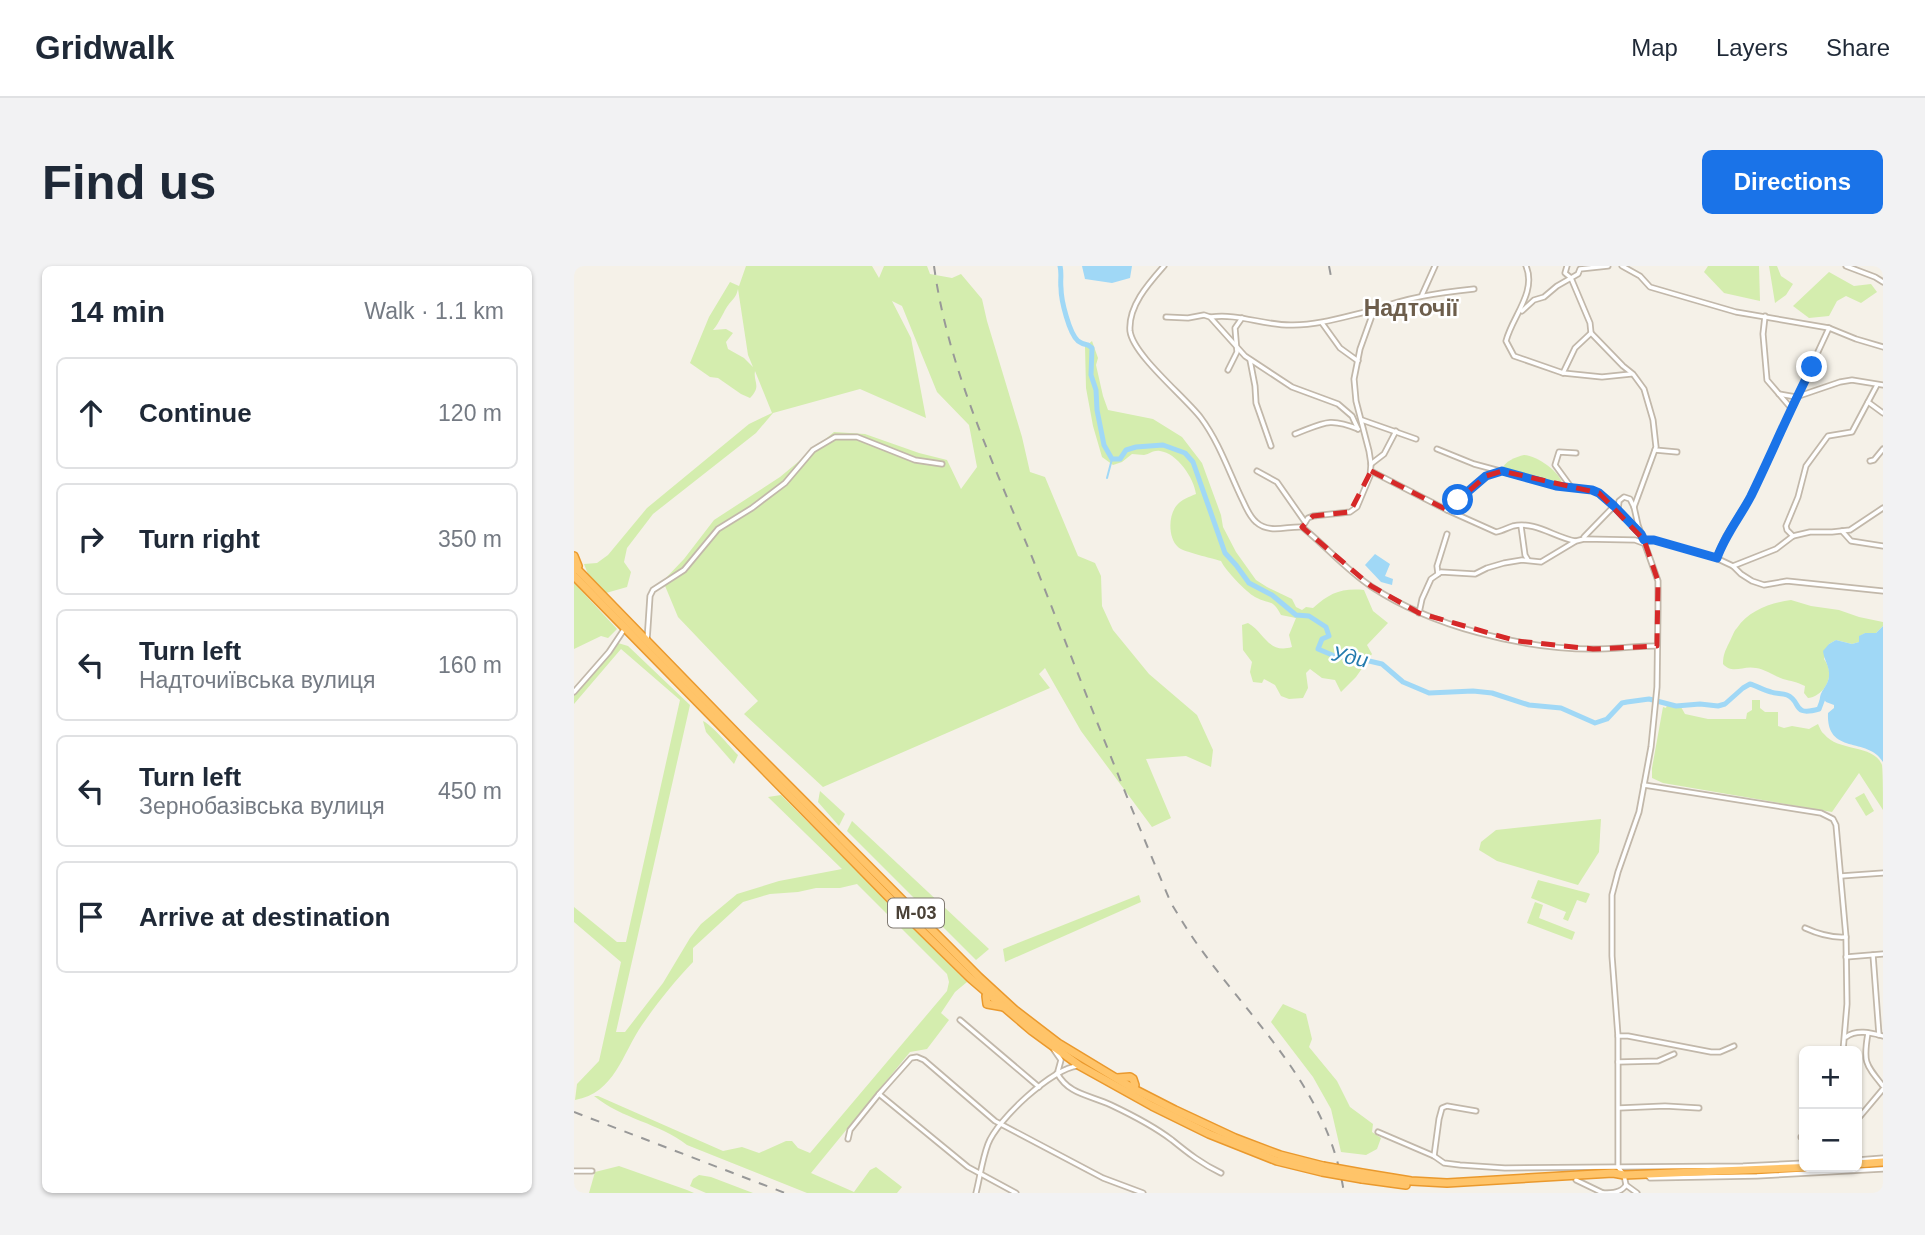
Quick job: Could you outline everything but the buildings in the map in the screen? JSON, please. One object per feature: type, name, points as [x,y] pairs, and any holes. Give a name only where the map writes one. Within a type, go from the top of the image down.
[{"type":"highway","points":[[574,556],[577,561],[575,570]]},
{"type":"highway","name":"М-03","points":[[575,570],[979,978],[1058,1043],[1116,1078],[1132,1091]]},
{"type":"highway","name":"М-03","points":[[575,570],[625,628],[970,978],[1052,1047],[1080,1066],[1195,1120],[1280,1155],[1323,1169],[1410,1185],[1447,1187],[1624,1175],[1799,1168]]},
{"type":"highway","points":[[988,993],[997,993]]},
{"type":"highway","points":[[1862,1162],[1883,1160]]},
{"type":"highway","name":"М-03","points":[[1362,1176],[1447,1183],[1613,1173],[1624,1175]]},
{"type":"street","points":[[1164,266],[1133,310],[1130,326],[1133,341],[1205,424],[1255,522],[1272,529],[1304,525]]},
{"type":"street","points":[[1422,295],[1435,266]]},
{"type":"street","points":[[1567,266],[1565,273],[1571,278],[1590,323],[1591,333],[1633,374],[1644,389],[1653,420],[1655,450],[1634,507]]},
{"type":"street","points":[[1608,266],[1580,269],[1578,274],[1544,297],[1534,300],[1510,327],[1506,341],[1514,356],[1563,373],[1602,377],[1633,374]]},
{"type":"street","points":[[1622,266],[1640,276],[1650,287],[1736,312],[1829,328],[1856,340],[1883,347]]},
{"type":"street","points":[[1846,266],[1883,282]]},
{"type":"street","points":[[1519,314],[1529,279],[1525,267]]},
{"type":"street","points":[[1166,317],[1225,315],[1272,324],[1322,323],[1422,295],[1474,289]]},
{"type":"street","points":[[1304,525],[1308,518],[1313,516],[1350,512],[1357,507],[1371,471],[1354,379],[1360,349],[1374,310]]},
{"type":"street","points":[[1765,316],[1763,334],[1767,380],[1791,408]]},
{"type":"street","points":[[1210,317],[1250,360],[1292,387],[1338,404],[1352,416],[1358,429]]},
{"type":"street","points":[[1228,370],[1237,352],[1235,328],[1242,318]]},
{"type":"street","points":[[1322,323],[1340,348],[1358,361]]},
{"type":"street","points":[[1717,558],[1726,537],[1751,496],[1829,328]]},
{"type":"street","points":[[1563,373],[1575,348],[1591,333]]},
{"type":"street","points":[[1250,360],[1256,403],[1271,446]]},
{"type":"street","points":[[1779,394],[1796,397],[1840,382],[1860,381],[1883,385]]},
{"type":"street","points":[[1793,536],[1786,526],[1794,509],[1806,466],[1826,437],[1852,432],[1877,385]]},
{"type":"street","points":[[1868,402],[1883,413]]},
{"type":"street","points":[[1362,420],[1416,439]]},
{"type":"street","points":[[1295,434],[1332,421],[1366,434]]},
{"type":"street","points":[[1371,464],[1384,454],[1396,431]]},
{"type":"street","points":[[647,642],[650,596],[653,590],[684,570],[718,529],[738,518],[785,483],[813,450],[835,437],[857,437],[915,460],[942,464]]},
{"type":"street","points":[[1437,449],[1464,461],[1556,486],[1599,493],[1641,534]]},
{"type":"street","points":[[1870,461],[1883,449]]},
{"type":"street","points":[[1655,450],[1677,452]]},
{"type":"street","points":[[1572,488],[1555,465],[1559,452],[1576,453]]},
{"type":"street","points":[[1257,471],[1277,482],[1304,525],[1353,572],[1371,586],[1419,613],[1517,641],[1593,649],[1657,646]]},
{"type":"street","points":[[1371,471],[1496,532],[1513,526],[1539,527],[1564,539],[1576,541]]},
{"type":"street","points":[[1447,510],[1486,476],[1502,471]]},
{"type":"street","points":[[1618,510],[1619,501],[1624,496],[1630,499],[1658,581],[1655,717],[1639,812],[1612,895],[1612,956],[1618,1036],[1618,1167],[1624,1175],[1626,1185],[1637,1193]]},
{"type":"street","points":[[1583,539],[1614,506]]},
{"type":"street","points":[[1733,566],[1776,549],[1793,536],[1810,531],[1842,531],[1856,526],[1883,508]]},
{"type":"street","points":[[1521,526],[1528,560]]},
{"type":"street","points":[[1842,531],[1851,541],[1883,546]]},
{"type":"street","points":[[1438,574],[1437,566],[1447,534]]},
{"type":"street","points":[[1419,613],[1431,579],[1441,572],[1475,574],[1496,565],[1528,560],[1544,561],[1583,539],[1644,542],[1654,540],[1717,558],[1764,585],[1787,581],[1883,591]]},
{"type":"street","points":[[574,692],[609,652],[625,628]]},
{"type":"street","points":[[1644,785],[1828,815],[1833,819],[1836,825],[1846,937],[1844,1046]]},
{"type":"street","points":[[1841,876],[1883,873]]},
{"type":"street","points":[[1805,928],[1817,934],[1846,937]]},
{"type":"street","points":[[1846,957],[1883,954]]},
{"type":"street","points":[[1846,1037],[1859,1031],[1881,1036],[1873,955]]},
{"type":"street","points":[[960,1020],[1039,1087]]},
{"type":"street","points":[[1862,1114],[1883,1088],[1868,1068],[1868,1033]]},
{"type":"street","points":[[1618,1036],[1711,1052],[1720,1052],[1734,1046]]},
{"type":"street","points":[[976,1193],[988,1144],[1002,1124],[1060,1068],[1061,1060],[1052,1047]]},
{"type":"street","points":[[1618,1062],[1658,1061],[1674,1054]]},
{"type":"street","points":[[848,1139],[850,1130],[879,1094],[911,1058],[917,1057],[924,1060],[995,1121],[1103,1178],[1143,1193]]},
{"type":"street","points":[[1056,1073],[1080,1066]]},
{"type":"street","points":[[1056,1073],[1062,1083],[1073,1091],[1123,1111],[1221,1173]]},
{"type":"street","points":[[879,1094],[945,1149],[1016,1193]]},
{"type":"street","points":[[1434,1156],[1442,1108],[1447,1106],[1476,1111]]},
{"type":"street","points":[[1619,1108],[1699,1108]]},
{"type":"street","points":[[1378,1132],[1444,1163],[1505,1168],[1799,1163]]},
{"type":"street","points":[[1645,1174],[1650,1178],[1757,1176],[1883,1169]]},
{"type":"street","points":[[574,1171],[592,1171]]},
{"type":"street","points":[[1576,1180],[1602,1193],[1622,1190],[1626,1185]]},
{"type":"highlighted area","points":[[1371,471],[1447,510],[1486,476],[1502,471],[1599,493],[1644,540],[1658,581],[1657,646],[1593,649],[1517,641],[1419,613],[1371,586],[1302,527],[1313,516],[1350,512]]},
{"type":"green space","points":[[746,266],[872,266],[879,278],[884,266],[927,266],[930,274],[952,278],[961,274],[982,299],[1030,472],[1045,477],[1078,556],[1095,563],[1101,576],[1102,606],[1113,630],[1149,674],[1197,715],[1213,750],[1211,767],[1186,756],[1146,759],[1171,818],[1152,827],[1081,731],[1045,668],[1039,674],[1050,688],[823,787],[744,714],[758,701],[678,617],[663,581],[714,520],[780,477],[834,432],[865,434],[947,460],[961,489],[977,467],[969,425],[937,392],[902,306],[892,301],[911,338],[926,418],[860,389],[773,413],[756,433],[653,514],[627,548],[624,562],[631,572],[627,587],[606,593],[588,574],[584,564],[597,563],[608,555],[647,508],[749,424],[772,413],[755,371],[756,387],[750,398],[690,363],[709,317],[730,282],[739,286]],"holes":[[[738,289],[748,355],[753,367],[728,349],[726,342],[733,333],[726,329],[713,330]]]},
{"type":"green space","points":[[1708,266],[1759,266],[1760,301],[1724,293],[1704,272]]},
{"type":"green space","points":[[1769,266],[1777,266],[1781,276],[1793,284],[1786,295],[1775,303]]},
{"type":"green space","points":[[1829,272],[1854,286],[1871,284],[1877,292],[1861,303],[1846,296],[1837,301],[1829,316],[1809,318],[1793,306]]},
{"type":"green space","points":[[1092,341],[1108,410],[1153,419],[1182,437],[1202,463],[1223,527],[1236,552],[1256,580],[1292,599],[1296,607],[1302,610],[1306,607],[1313,608],[1336,593],[1364,590],[1373,611],[1388,623],[1367,645],[1372,654],[1356,677],[1341,692],[1335,680],[1322,678],[1310,669],[1306,673],[1308,688],[1303,698],[1289,699],[1281,696],[1275,685],[1264,679],[1262,683],[1253,682],[1250,672],[1252,662],[1243,650],[1242,625],[1248,623],[1277,648],[1292,647],[1289,635],[1296,618],[1281,615],[1273,604],[1251,594],[1221,561],[1178,547],[1172,538],[1170,526],[1174,509],[1181,501],[1196,494],[1188,474],[1173,456],[1158,451],[1144,455],[1132,454],[1113,465],[1102,457],[1086,388],[1085,347]]},
{"type":"green space","points":[[1524,455],[1536,458],[1548,466],[1558,475],[1563,485],[1502,470],[1508,462]]},
{"type":"green space","points":[[574,583],[617,629],[608,638],[601,636],[574,649]]},
{"type":"green space","points":[[1791,600],[1883,622],[1883,626],[1876,633],[1860,636],[1859,642],[1852,644],[1836,640],[1829,644],[1824,659],[1829,669],[1828,680],[1820,692],[1808,698],[1804,693],[1805,686],[1759,669],[1731,669],[1723,664],[1726,648],[1734,631],[1748,616],[1761,608]]},
{"type":"green space","points":[[618,643],[628,646],[690,705],[616,1032],[625,1032],[663,983],[701,924],[737,894],[779,881],[842,869],[768,797],[781,795],[967,982],[955,992],[941,1013],[949,1020],[927,1049],[910,1052],[811,1173],[854,1192],[870,1170],[876,1167],[902,1187],[897,1193],[807,1193],[687,1145],[665,1131],[616,1110],[594,1096],[723,1151],[742,1147],[759,1153],[792,1141],[798,1148],[810,1153],[947,991],[949,982],[947,974],[857,884],[770,894],[743,902],[693,948],[693,962],[648,1017],[609,1081],[589,1096],[575,1100],[577,1084],[599,1061],[621,962],[574,922],[574,907],[617,942],[626,942],[680,700],[621,649],[574,704],[574,695]]},
{"type":"green space","points":[[1752,700],[1760,700],[1760,708],[1765,712],[1778,712],[1778,726],[1809,729],[1818,724],[1830,740],[1878,758],[1882,765],[1883,810],[1859,773],[1832,812],[1663,783],[1652,778],[1663,707],[1681,707],[1685,714],[1708,719],[1746,719],[1747,713],[1752,710]]},
{"type":"green space","points":[[703,721],[738,755],[734,764],[706,732]]},
{"type":"green space","points":[[820,791],[845,814],[839,826],[818,802]]},
{"type":"green space","points":[[1864,793],[1874,811],[1866,816],[1855,798]]},
{"type":"green space","points":[[1601,819],[1599,852],[1578,885],[1497,861],[1479,850],[1481,842],[1496,830]]},
{"type":"green space","points":[[852,821],[989,949],[976,960],[847,831]]},
{"type":"green space","points":[[1538,880],[1590,894],[1586,903],[1577,900],[1568,921],[1563,919],[1566,912],[1531,898]]},
{"type":"green space","points":[[1139,895],[1141,902],[1005,962],[1003,949]]},
{"type":"green space","points":[[1535,902],[1543,905],[1539,918],[1575,932],[1572,940],[1527,923]]},
{"type":"green space","points":[[1283,1004],[1306,1014],[1312,1039],[1309,1047],[1337,1081],[1350,1107],[1373,1124],[1372,1132],[1381,1138],[1377,1149],[1366,1155],[1341,1152],[1331,1109],[1313,1077],[1271,1022]]},
{"type":"green space","points":[[619,1166],[694,1193],[589,1193],[595,1172]]},
{"type":"green space","points":[[699,1175],[753,1193],[706,1193],[690,1186],[693,1179]]},
{"type":"water","points":[[1082,266],[1132,266],[1130,278],[1112,283],[1085,279]]},
{"type":"water","points":[[1375,554],[1390,564],[1385,576],[1393,579],[1392,585],[1381,582],[1365,565]]},
{"type":"water","points":[[1883,626],[1883,762],[1868,749],[1841,741],[1834,735],[1829,726],[1828,713],[1834,705],[1823,698],[1820,705],[1820,700],[1829,676],[1823,651],[1836,640],[1852,644],[1859,642],[1859,636],[1876,633]]},
{"type":"waterway","name":"Уди","points":[[1060,266],[1061,293],[1069,324],[1078,341],[1092,348],[1091,375],[1096,390],[1097,410],[1104,445],[1112,459],[1120,459],[1126,450],[1136,447],[1163,445],[1185,453],[1193,462],[1225,553],[1249,583],[1272,595],[1296,615],[1309,616],[1326,627],[1329,636],[1322,639],[1318,649],[1337,657],[1352,657],[1382,664],[1403,682],[1429,693],[1492,693],[1529,705],[1561,708],[1595,723],[1607,719],[1622,703],[1627,702],[1649,699],[1676,706],[1718,706],[1725,704],[1750,684],[1787,695],[1804,711],[1819,709],[1825,693]]},
{"type":"waterway","points":[[1107,478],[1112,459]]},
{"type":"railway","points":[[934,266],[950,343],[975,417],[1171,903],[1200,948],[1267,1033],[1307,1091],[1336,1156],[1344,1193]]},
{"type":"railway","points":[[1329,266],[1332,282]]},
{"type":"railway","points":[[574,1112],[785,1193]]},
{"type":"district","name":"Надточії","points":[[1411,308]]},
{"type":"route","points":[[1458,500],[1486,476],[1502,471],[1556,486],[1592,490],[1607,498],[1644,540],[1654,540],[1717,558],[1726,537],[1751,496],[1812,367]]}]
